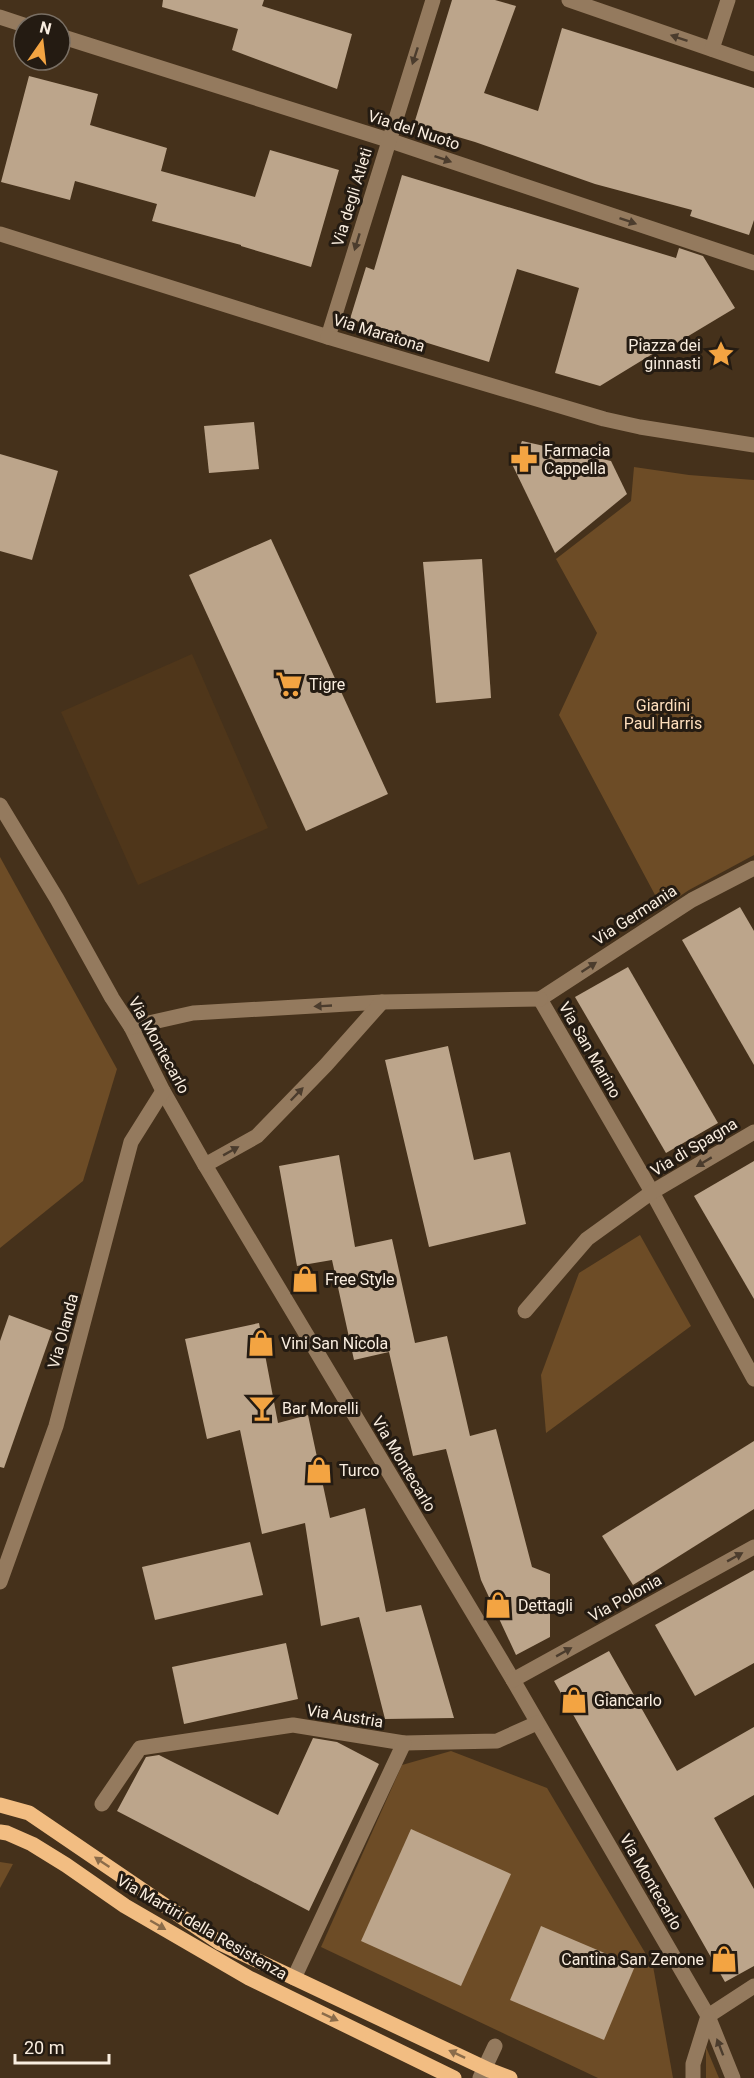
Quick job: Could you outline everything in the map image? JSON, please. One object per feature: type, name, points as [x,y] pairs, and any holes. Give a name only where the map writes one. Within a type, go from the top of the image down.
[{"type":"main road","name":"Via Martiri della Resistenza","points":[[0,1805],[29,1813],[220,1943],[482,2073],[510,2078]]},
{"type":"main road","name":"Via Martiri della Resistenza","points":[[0,1832],[32,1844],[125,1906],[249,1978],[454,2078]]},
{"type":"street","name":"Via degli Atleti","points":[[328,337],[433,0]]},
{"type":"street","points":[[569,0],[754,64]]},
{"type":"street","points":[[712,49],[728,0]]},
{"type":"street","name":"Via del Nuoto","points":[[72,40],[388,140],[754,263]]},
{"type":"street","name":"Via Maratona","points":[[0,234],[328,337],[604,419],[754,445]]},
{"type":"street","name":"Via Montecarlo","points":[[2,813],[57,899],[112,998],[132,1027],[163,1091],[205,1165],[513,1680],[708,2016],[733,2078]]},
{"type":"street","name":"Via Germania","points":[[540,999],[692,900],[754,868]]},
{"type":"street","name":"Via San Marino","points":[[132,1027],[193,1013],[382,1002],[540,999],[652,1192],[754,1379]]},
{"type":"street","points":[[205,1165],[256,1136],[326,1065],[382,1002]]},
{"type":"street","name":"Via Olanda","points":[[0,1582],[56,1426],[131,1143],[163,1091]]},
{"type":"street","name":"Via di Spagna","points":[[652,1192],[754,1132]]},
{"type":"street","points":[[525,1311],[587,1239],[652,1192]]},
{"type":"street","name":"Via Polonia","points":[[513,1680],[754,1547]]},
{"type":"street","name":"Via Austria","points":[[102,1804],[140,1748],[293,1725],[404,1743],[496,1741],[537,1723]]},
{"type":"street","name":"Via Martiri della Resistenza","points":[[294,1978],[404,1743]]},
{"type":"street","points":[[693,2078],[693,2064],[708,2016],[754,1986]]},
{"type":"street","points":[[482,2073],[495,2046]]},
{"type":"shaded area","points":[[192,654],[268,828],[138,885],[61,712]]},
{"type":"green space","name":"Giardini Paul Harris","points":[[634,467],[689,475],[754,480],[754,855],[689,890],[662,908],[559,715],[597,633],[556,559],[631,501]]},
{"type":"green space","points":[[0,857],[117,1069],[83,1181],[0,1248]]},
{"type":"green space","points":[[640,1235],[691,1326],[546,1433],[541,1375],[579,1273]]},
{"type":"green space","points":[[451,1751],[547,1788],[653,1966],[673,2078],[598,2078],[321,1947],[402,1765]]},
{"type":"green space","points":[[0,1862],[13,1864],[0,1888]]},
{"type":"green space","points":[[706,2047],[719,2078],[706,2078]]},
{"type":"building","points":[[163,0],[264,0],[262,6],[352,34],[337,89],[232,50],[238,29],[162,7]]},
{"type":"building","points":[[452,0],[495,0],[516,6],[484,93],[538,111],[562,28],[754,88],[754,220],[749,235],[690,216],[692,210],[595,184],[475,142],[414,124]]},
{"type":"building","points":[[29,76],[98,94],[90,125],[167,148],[161,171],[255,197],[270,150],[339,170],[311,267],[152,221],[157,204],[75,181],[70,200],[1,182]]},
{"type":"building","points":[[402,175],[676,258],[679,248],[703,256],[735,308],[600,386],[555,373],[579,288],[517,269],[489,362],[350,319],[366,267],[374,270]]},
{"type":"building","points":[[254,422],[259,469],[209,473],[204,426]]},
{"type":"building","points":[[522,441],[611,461],[627,494],[555,553],[512,464]]},
{"type":"building","points":[[0,454],[58,471],[32,560],[0,551]]},
{"type":"building","name":"Tigre","points":[[271,539],[388,794],[306,831],[189,575]]},
{"type":"building","points":[[482,559],[491,698],[436,703],[423,562]]},
{"type":"building","points":[[740,907],[754,931],[754,1065],[682,940]]},
{"type":"building","points":[[628,967],[718,1123],[666,1153],[575,997]]},
{"type":"building","points":[[448,1046],[474,1160],[510,1152],[526,1224],[429,1247],[385,1060]]},
{"type":"building","points":[[339,1155],[355,1247],[392,1239],[415,1343],[447,1336],[470,1436],[496,1429],[532,1567],[550,1574],[550,1637],[516,1655],[481,1580],[446,1449],[413,1456],[389,1352],[354,1360],[332,1260],[297,1266],[279,1166]]},
{"type":"building","points":[[754,1161],[754,1299],[694,1196]]},
{"type":"building","points":[[9,1315],[52,1331],[4,1468],[0,1467],[0,1341]]},
{"type":"building","points":[[259,1323],[278,1423],[308,1415],[330,1518],[365,1508],[386,1612],[421,1605],[454,1718],[385,1719],[359,1617],[321,1626],[305,1523],[262,1534],[240,1430],[207,1439],[185,1339]]},
{"type":"building","points":[[754,1441],[754,1509],[633,1585],[602,1536]]},
{"type":"building","points":[[250,1542],[263,1595],[155,1620],[142,1567]]},
{"type":"building","points":[[754,1570],[754,1663],[695,1696],[655,1625]]},
{"type":"building","points":[[286,1643],[298,1699],[184,1724],[172,1667]]},
{"type":"building","points":[[609,1651],[677,1771],[754,1727],[754,1795],[714,1818],[754,1889],[754,1966],[725,1982],[554,1681]]},
{"type":"building","points":[[313,1738],[337,1742],[379,1764],[309,1911],[117,1811],[146,1757],[159,1755],[278,1815]]},
{"type":"building","points":[[411,1829],[511,1874],[461,1986],[361,1941]]},
{"type":"building","points":[[541,1926],[635,1966],[604,2040],[510,2000]]},
{"type":"place","name":"Piazza dei ginnasti","points":[[721,354]]},
{"type":"place","name":"Farmacia Cappella","points":[[524,459]]},
{"type":"place","name":"Tigre","points":[[289,684]]},
{"type":"place","name":"Free Style","points":[[305,1279]]},
{"type":"place","name":"Vini San Nicola","points":[[261,1343]]},
{"type":"place","name":"Bar Morelli","points":[[262,1408]]},
{"type":"place","name":"Turco","points":[[319,1470]]},
{"type":"place","name":"Dettagli","points":[[498,1605]]},
{"type":"place","name":"Giancarlo","points":[[574,1700]]},
{"type":"place","name":"Cantina San Zenone","points":[[724,1959]]}]
